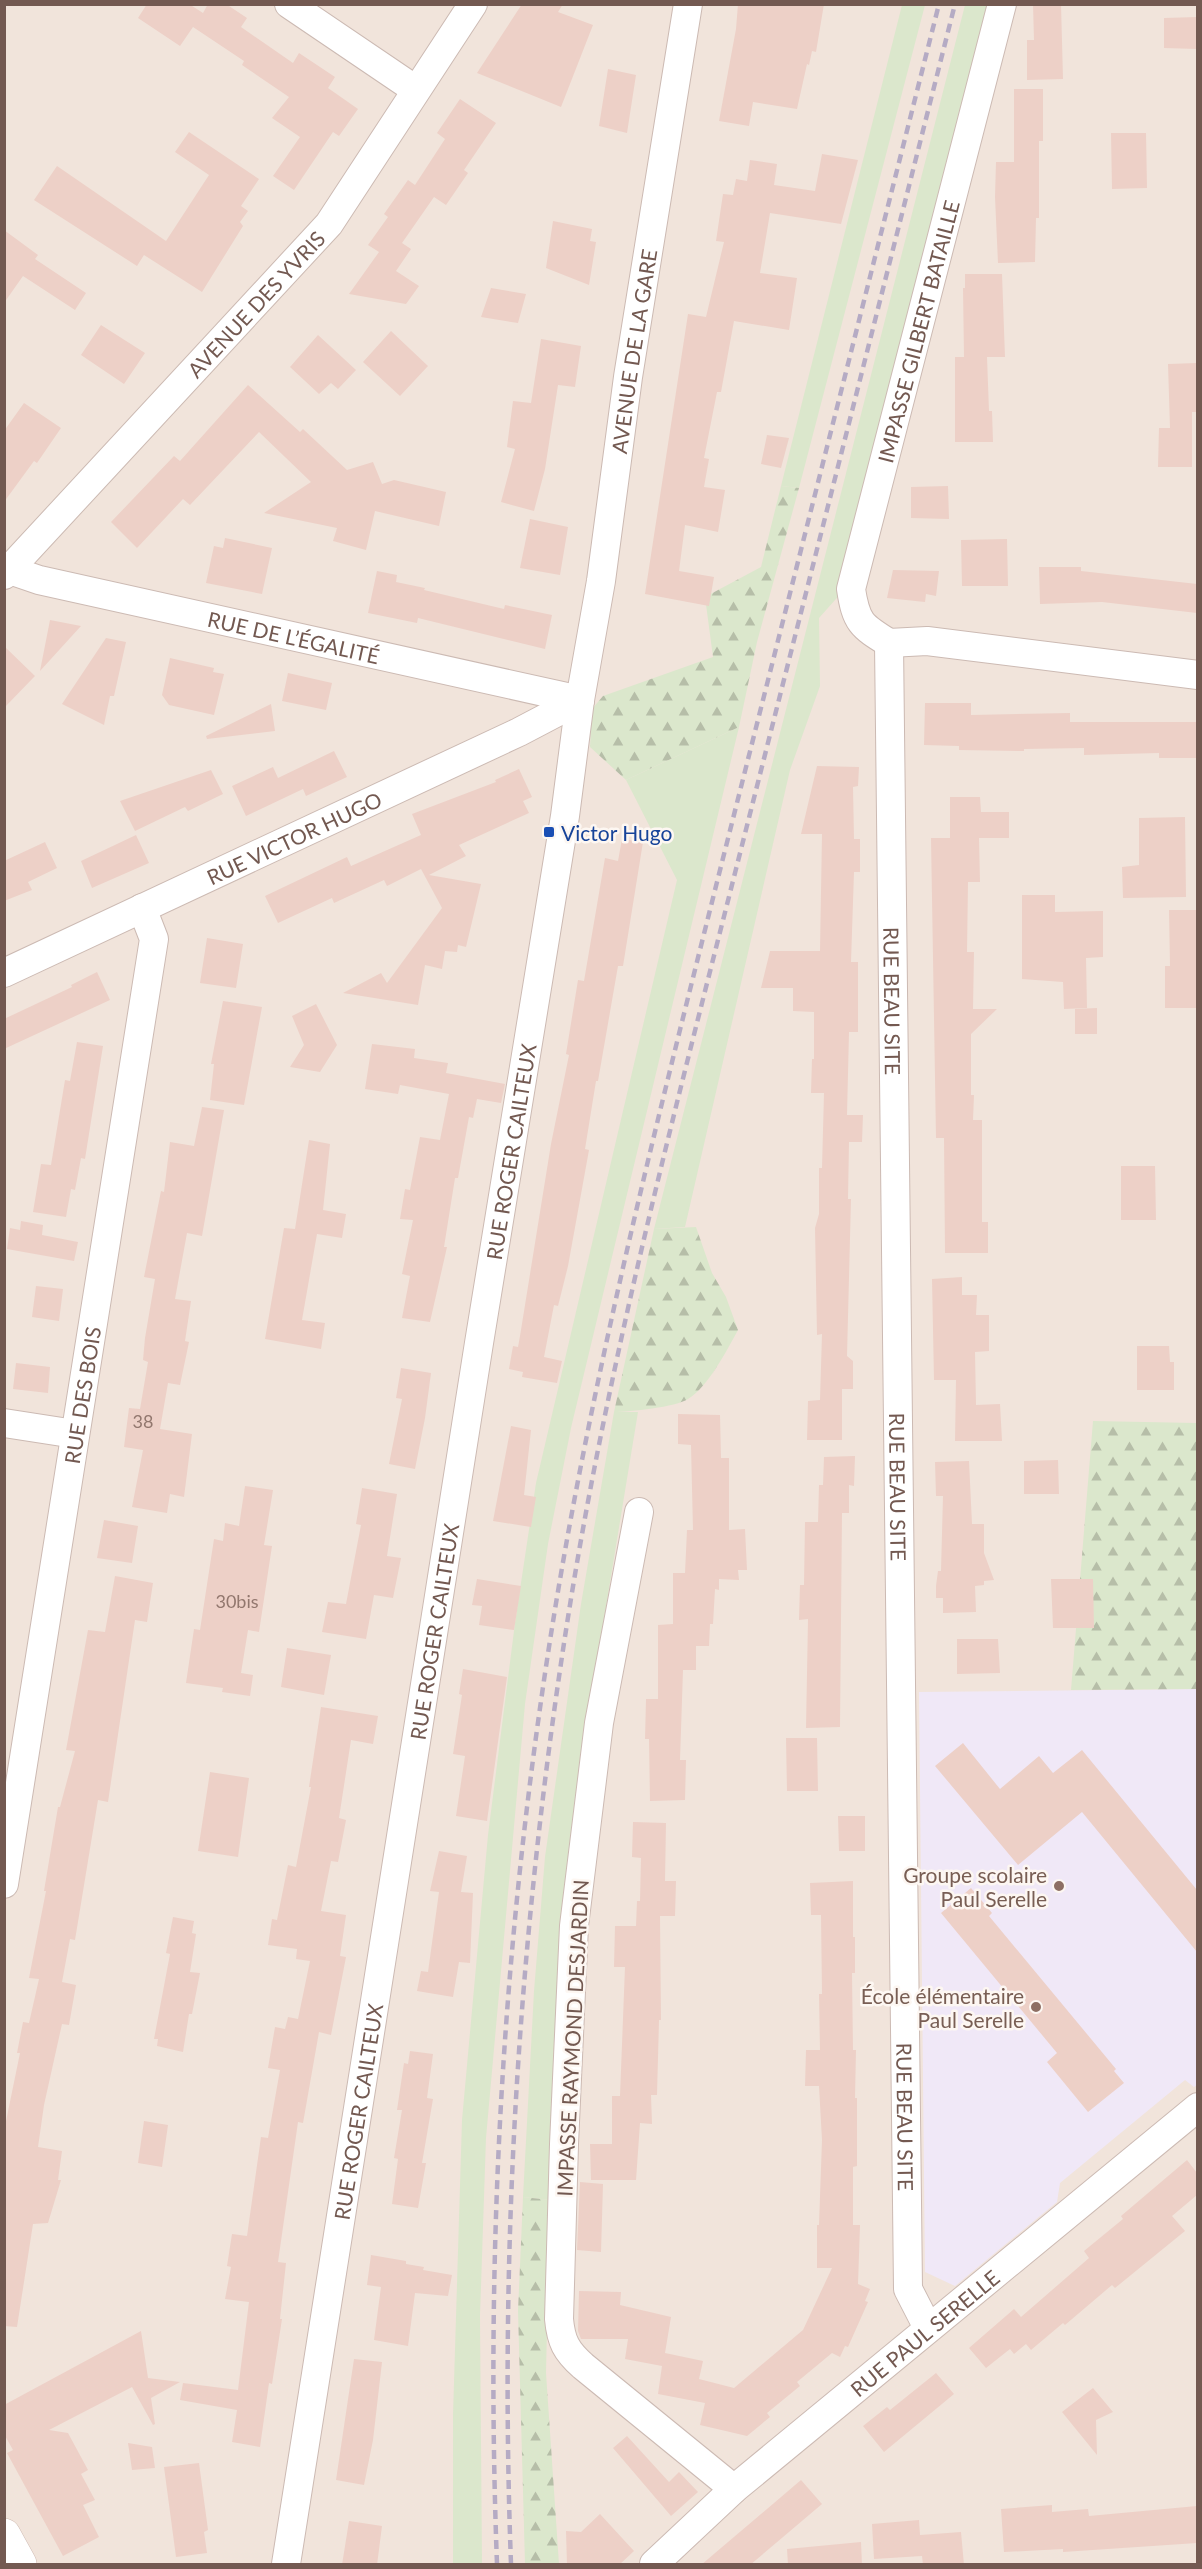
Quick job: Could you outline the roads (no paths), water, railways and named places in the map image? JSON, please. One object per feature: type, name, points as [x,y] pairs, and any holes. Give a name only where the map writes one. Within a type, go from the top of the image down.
[{"type":"main road","points":[[4,2535],[20,2565]]},
{"type":"street","points":[[290,4],[416,90]]},
{"type":"street","name":"AVENUE DES YVRIS","points":[[6,571],[329,224],[473,4]]},
{"type":"street","name":"AVENUE DE LA GARE","points":[[580,700],[601,581],[628,378],[688,4]]},
{"type":"street","name":"IMPASSE GILBERT BATAILLE","points":[[889,643],[867,630],[855,613],[851,589],[1002,4]]},
{"type":"street","name":"RUE DE L’ÉGALITÉ","points":[[6,571],[580,700]]},
{"type":"street","points":[[889,643],[927,641],[1197,675]]},
{"type":"street","name":"RUE BEAU SITE","points":[[889,643],[908,2289],[928,2328]]},
{"type":"street","name":"RUE VICTOR HUGO","points":[[4,973],[519,732],[580,700]]},
{"type":"street","name":"RUE ROGER CAILTEUX","points":[[286,2565],[477,1355],[564,828],[580,700]]},
{"type":"street","name":"RUE DES BOIS","points":[[4,1884],[154,939],[142,908]]},
{"type":"street","points":[[4,1423],[75,1434]]},
{"type":"street","name":"IMPASSE RAYMOND DESJARDIN","points":[[639,1512],[599,1723],[574,1926],[559,2319],[561,2339],[573,2358],[734,2489]]},
{"type":"street","name":"RUE PAUL SERELLE","points":[[654,2565],[734,2489],[1197,2107]]},
{"type":"railway","points":[[497,2564],[493,2348],[499,2132],[515,1916],[541,1701],[557,1597],[596,1392],[666,1085],[939,4]]},
{"type":"railway","points":[[511,2564],[508,2325],[517,2086],[537,1848],[569,1611],[585,1517],[623,1331],[666,1145],[955,4]]},
{"type":"place","name":"Victor Hugo","points":[[549,832]]},
{"type":"place","name":"Groupe scolaire Paul Serelle","points":[[1059,1886]]},
{"type":"place","name":"École élémentaire Paul Serelle","points":[[1036,2007]]}]
